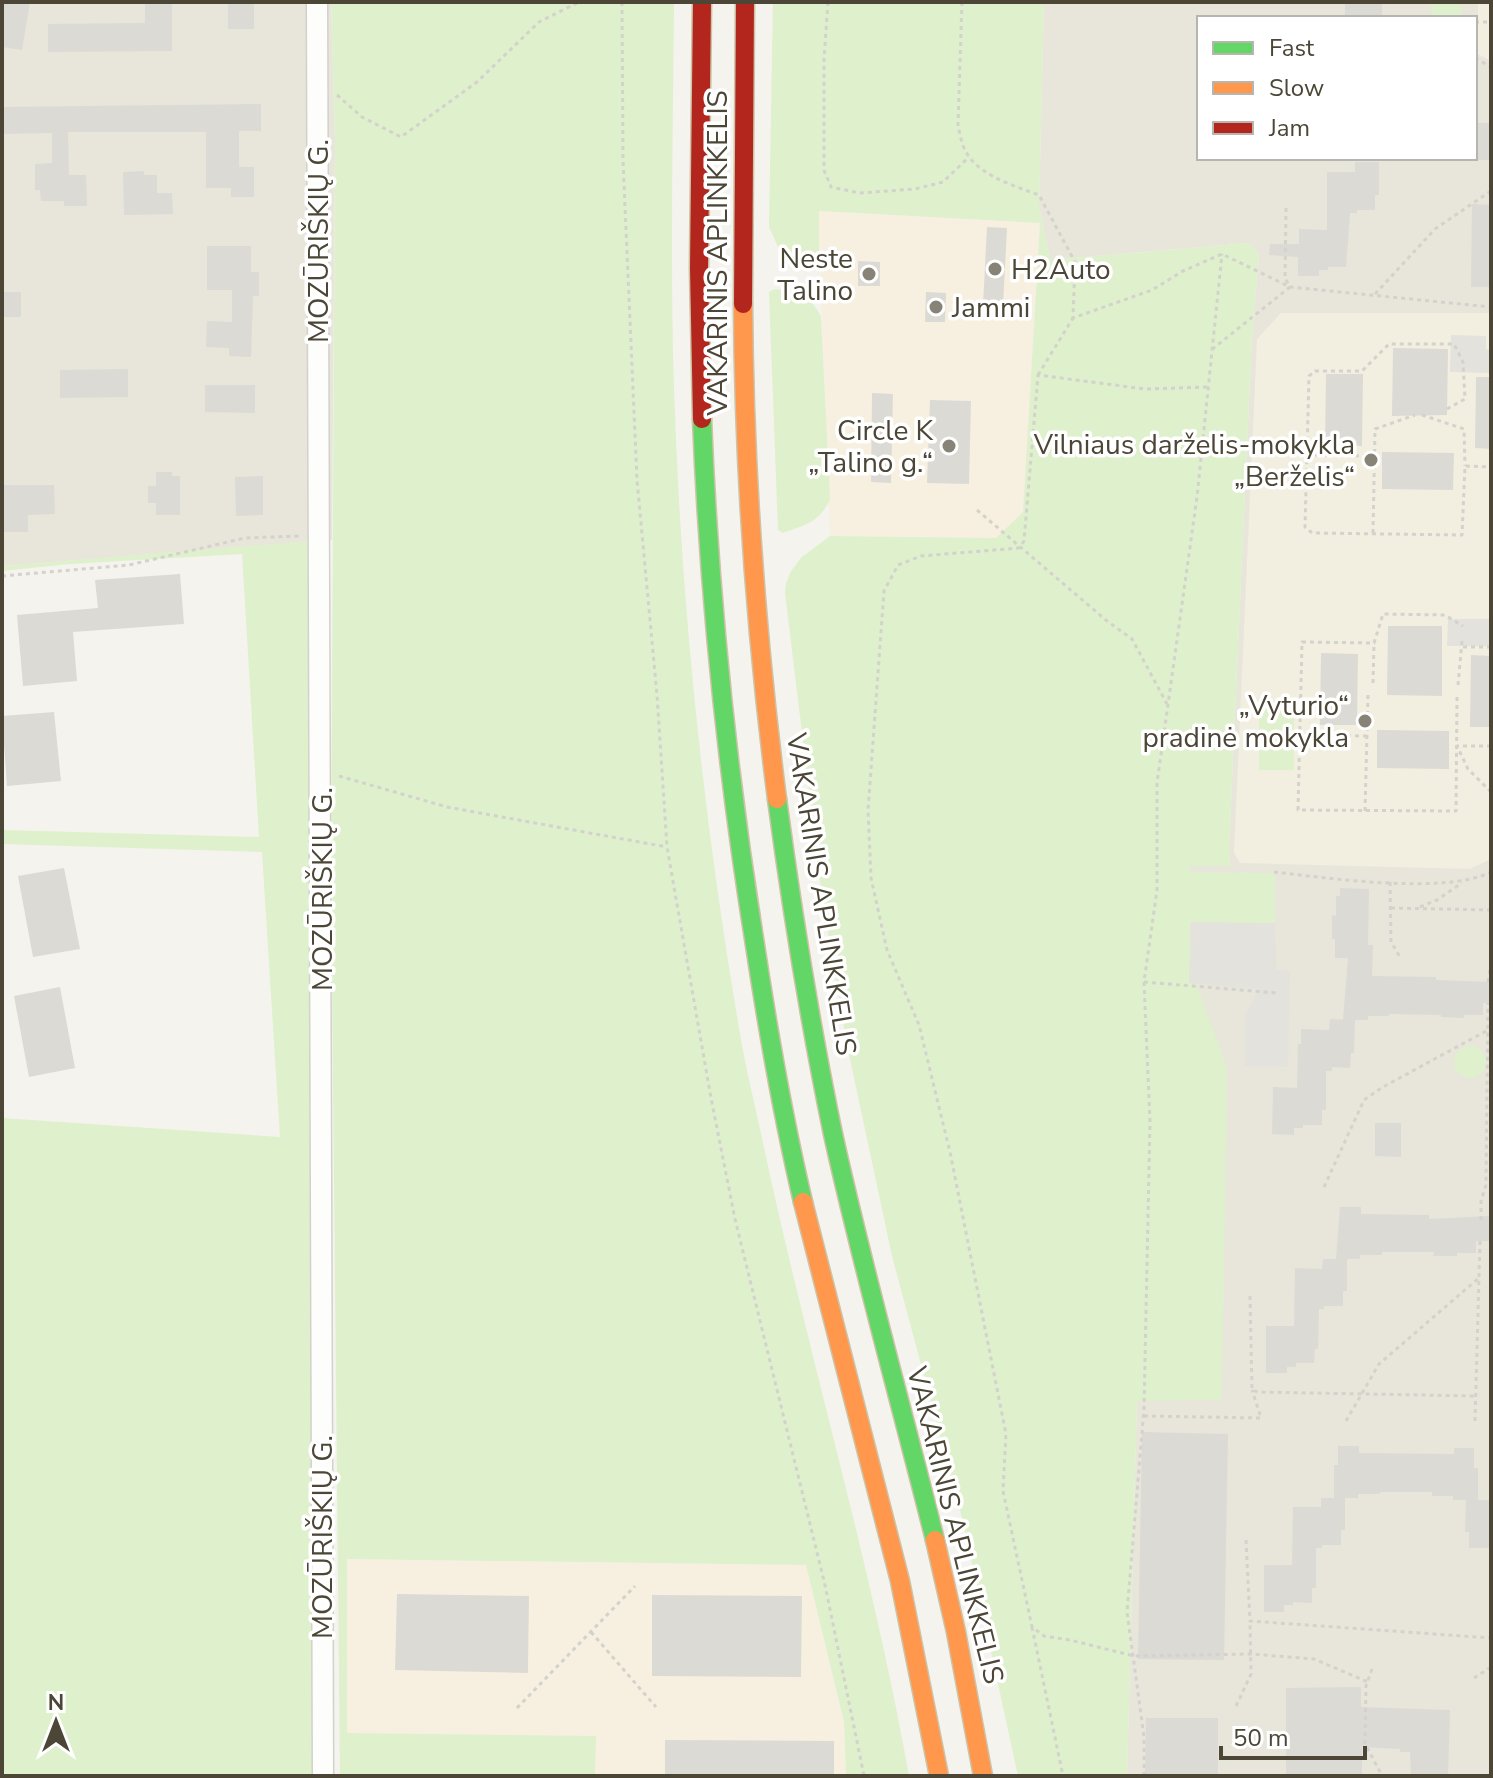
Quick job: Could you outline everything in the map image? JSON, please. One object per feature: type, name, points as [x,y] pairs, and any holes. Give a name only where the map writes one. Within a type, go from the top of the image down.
[{"type":"highway","name":"VAKARINIS APLINKKELIS","points":[[702,2],[698,268],[705,469],[720,692],[741,856],[787,1131],[815,1257],[900,1582],[939,1776]]},
{"type":"highway","name":"VAKARINIS APLINKKELIS","points":[[745,2],[742,315],[746,434],[756,601],[780,826],[833,1132],[855,1233],[938,1550],[983,1776]]},
{"type":"street","name":"MOZŪRIŠKIŲ G.","points":[[317,2],[323,1776]]},
{"type":"path","points":[[317,76],[362,117],[401,137],[477,82],[539,22],[579,2]]},
{"type":"path","points":[[622,2],[623,161],[635,436],[667,847],[735,1219],[825,1585],[864,1776]]},
{"type":"path","points":[[828,2],[824,59],[824,170],[831,187],[860,193],[915,189],[943,182],[969,157]]},
{"type":"path","points":[[962,2],[958,125],[969,157],[998,179],[1039,195],[1075,262],[1073,318],[1038,375],[1024,541],[1019,548],[921,556],[898,565],[884,591],[868,810],[871,878],[887,950],[919,1025],[950,1152],[1006,1434],[1003,1491],[1063,1776]]},
{"type":"path","points":[[1375,295],[1435,229],[1491,191]]},
{"type":"path","points":[[1286,208],[1285,278],[1290,287]]},
{"type":"path","points":[[1073,318],[1152,290],[1183,271],[1222,254],[1290,287],[1491,307]]},
{"type":"path","points":[[1144,1776],[1144,1737],[1127,1612],[1144,1416],[1150,1121],[1144,982],[1157,890],[1157,783],[1197,497],[1222,254]]},
{"type":"path","points":[[1210,351],[1290,287]]},
{"type":"path","points":[[1422,415],[1464,429],[1462,535],[1312,533],[1305,527],[1309,376],[1315,371],[1362,371],[1389,344],[1454,344],[1463,362],[1465,399],[1447,409]]},
{"type":"path","points":[[1038,375],[1145,389],[1207,387]]},
{"type":"path","points":[[1373,533],[1375,429],[1415,415]]},
{"type":"path","points":[[1307,455],[1374,456]]},
{"type":"path","points":[[1465,466],[1491,467]]},
{"type":"path","points":[[977,510],[1132,639],[1167,704]]},
{"type":"path","points":[[2,576],[129,565],[245,538],[320,534]]},
{"type":"path","points":[[1373,683],[1374,643],[1383,614],[1445,615],[1463,626]]},
{"type":"path","points":[[1458,685],[1462,641]]},
{"type":"path","points":[[1374,643],[1302,642],[1298,810],[1456,811],[1457,697]]},
{"type":"path","points":[[1462,647],[1491,647]]},
{"type":"path","points":[[1365,811],[1368,695]]},
{"type":"path","points":[[1299,735],[1367,736]]},
{"type":"path","points":[[1457,746],[1491,746]]},
{"type":"path","points":[[1457,746],[1468,769],[1491,792]]},
{"type":"path","points":[[321,771],[447,807],[667,847]]},
{"type":"path","points":[[1491,823],[1491,886]]},
{"type":"path","points":[[1274,872],[1415,884],[1476,880],[1490,873]]},
{"type":"path","points":[[1416,909],[1437,900],[1465,881]]},
{"type":"path","points":[[1390,882],[1391,942],[1400,957]]},
{"type":"path","points":[[1391,908],[1491,910]]},
{"type":"path","points":[[1488,982],[1491,963]]},
{"type":"path","points":[[1144,982],[1277,993]]},
{"type":"path","points":[[1481,1220],[1481,1201],[1486,1185],[1488,1003]]},
{"type":"path","points":[[1324,1187],[1364,1100],[1489,1032]]},
{"type":"path","points":[[1475,1421],[1480,1241]]},
{"type":"path","points":[[1346,1421],[1379,1364],[1480,1277]]},
{"type":"path","points":[[1144,1416],[1261,1418],[1252,1390],[1250,1296]]},
{"type":"path","points":[[1252,1390],[1475,1396]]},
{"type":"path","points":[[1236,1706],[1251,1674],[1246,1540]]},
{"type":"path","points":[[517,1708],[635,1586]]},
{"type":"path","points":[[1250,1621],[1491,1638]]},
{"type":"path","points":[[1032,1627],[1044,1636],[1134,1656],[1251,1654],[1314,1659],[1368,1682]]},
{"type":"path","points":[[591,1632],[656,1707]]},
{"type":"path","points":[[1474,1678],[1491,1667]]},
{"type":"path","points":[[1372,1669],[1368,1682],[1365,1743],[1382,1776]]},
{"type":"shaded area","points":[[2,2],[331,2],[335,139],[332,540],[2,566]]},
{"type":"shaded area","points":[[1044,2],[1491,2],[1491,1776],[1127,1776],[1137,1400],[1222,1400],[1190,967],[1190,866],[1230,865],[1252,334],[1259,254],[1249,243],[1050,260],[1039,207]]},
{"type":"shaded area","points":[[1478,2],[1491,2],[1491,61],[1478,54]]},
{"type":"shaded area","points":[[818,211],[1040,223],[1023,512],[996,538],[830,536]]},
{"type":"shaded area","points":[[1281,313],[1491,313],[1491,859],[1470,869],[1240,863],[1234,853],[1257,339]]},
{"type":"shaded area","points":[[1451,335],[1486,336],[1486,349],[1491,350],[1491,373],[1450,372]]},
{"type":"shaded area","points":[[1448,619],[1491,619],[1491,646],[1447,646]]},
{"type":"shaded area","points":[[1191,922],[1275,923],[1276,970],[1290,971],[1288,1067],[1245,1066],[1245,1015],[1259,989],[1189,983]]},
{"type":"shaded area","points":[[347,1559],[806,1565],[844,1722],[846,1776],[595,1776],[596,1737],[347,1733]]},
{"type":"green space","points":[[331,2],[674,2],[672,293],[677,470],[688,630],[704,790],[747,1071],[858,1538],[909,1776],[846,1776],[844,1722],[806,1565],[347,1559],[347,1733],[596,1736],[595,1776],[340,1776],[331,878],[335,139]]},
{"type":"green space","points":[[773,2],[1044,2],[1039,207],[1050,260],[1249,243],[1259,254],[1252,334],[1230,866],[1190,866],[1190,872],[1275,873],[1275,923],[1190,923],[1190,967],[1227,1067],[1222,1400],[1137,1401],[1127,1776],[1018,1776],[962,1518],[892,1256],[847,1045],[822,897],[785,593],[791,571],[802,557],[830,536],[996,538],[1023,512],[1040,223],[819,211],[819,271],[780,251],[769,227]]},
{"type":"green space","points":[[1430,2],[1461,2],[1462,16],[1433,16]]},
{"type":"green space","points":[[775,289],[802,295],[821,316],[830,500],[816,518],[783,533],[778,530],[769,292]]},
{"type":"green space","points":[[309,541],[315,1776],[6,1776],[2,1769],[2,1118],[280,1137],[262,852],[2,844],[2,830],[259,837],[242,554],[2,571],[2,566]]},
{"type":"green space","points":[[1294,700],[1294,770],[1259,770],[1259,701]]},
{"type":"green space","points":[[1470,1046],[1481,1051],[1486,1062],[1481,1073],[1470,1078],[1459,1073],[1454,1062],[1459,1051]]},
{"type":"building","points":[[4,2],[30,2],[22,50],[2,47]]},
{"type":"building","points":[[145,2],[172,2],[172,51],[48,52],[48,24],[145,23]]},
{"type":"building","points":[[228,2],[254,2],[254,29],[228,29]]},
{"type":"building","points":[[1345,2],[1382,2],[1382,16],[1345,16]]},
{"type":"building","points":[[261,104],[261,131],[239,131],[239,167],[254,167],[254,197],[231,197],[231,188],[206,188],[206,132],[68,132],[69,175],[86,175],[87,206],[64,206],[64,201],[41,201],[40,190],[35,190],[35,164],[52,163],[52,133],[2,134],[2,107]]},
{"type":"building","points":[[1477,123],[1491,123],[1491,160],[1477,160]]},
{"type":"building","points":[[1355,162],[1379,162],[1379,195],[1375,195],[1375,210],[1350,213],[1346,267],[1319,270],[1319,276],[1298,276],[1298,257],[1269,255],[1270,244],[1299,244],[1299,229],[1327,230],[1327,172],[1355,172]]},
{"type":"building","points":[[144,171],[144,175],[157,175],[157,193],[172,193],[173,214],[124,215],[123,172]]},
{"type":"building","points":[[1472,204],[1491,205],[1491,287],[1471,287]]},
{"type":"building","name":"H2Auto","points":[[987,227],[1007,228],[1003,306],[983,305]]},
{"type":"building","points":[[207,246],[251,246],[251,272],[259,272],[259,296],[253,296],[251,357],[229,356],[229,348],[206,347],[207,321],[232,322],[232,290],[207,290]]},
{"type":"building","name":"Neste Talino","points":[[858,261],[880,262],[880,286],[858,286]]},
{"type":"building","points":[[2,292],[21,292],[21,317],[2,317]]},
{"type":"building","name":"Jammi","points":[[926,292],[946,293],[945,322],[925,322]]},
{"type":"building","points":[[1393,348],[1448,349],[1447,415],[1392,416]]},
{"type":"building","points":[[128,369],[128,397],[60,398],[60,370]]},
{"type":"building","points":[[1326,374],[1363,374],[1362,446],[1325,445]]},
{"type":"building","points":[[1476,377],[1491,377],[1491,449],[1475,448]]},
{"type":"building","points":[[205,385],[255,385],[255,413],[205,412]]},
{"type":"building","points":[[872,393],[893,394],[891,483],[871,482]]},
{"type":"building","name":"Circle K „Talino g.“","points":[[930,400],[971,401],[969,484],[927,483]]},
{"type":"building","points":[[1382,452],[1454,453],[1453,490],[1382,489]]},
{"type":"building","points":[[156,472],[172,472],[172,476],[180,476],[180,515],[156,515],[156,503],[148,503],[148,486],[156,486]]},
{"type":"building","points":[[263,476],[263,515],[236,516],[235,477]]},
{"type":"building","points":[[2,485],[54,485],[55,514],[28,515],[28,532],[2,532]]},
{"type":"building","points":[[180,574],[184,624],[73,632],[77,681],[23,686],[17,615],[98,608],[95,580]]},
{"type":"building","points":[[1388,626],[1442,626],[1442,696],[1387,695]]},
{"type":"building","points":[[1321,653],[1358,654],[1357,725],[1320,725]]},
{"type":"building","points":[[1471,655],[1491,656],[1491,727],[1470,727]]},
{"type":"building","points":[[54,712],[61,781],[7,786],[2,716]]},
{"type":"building","points":[[1377,730],[1449,731],[1449,769],[1377,768]]},
{"type":"building","points":[[64,868],[80,949],[33,957],[18,876]]},
{"type":"building","points":[[1340,888],[1369,889],[1368,945],[1373,945],[1372,976],[1491,982],[1491,1003],[1483,1003],[1483,1015],[1464,1015],[1464,1018],[1389,1014],[1368,1016],[1368,1020],[1343,1020],[1348,958],[1335,958],[1335,939],[1332,939],[1332,915],[1336,916],[1336,896],[1340,896]]},
{"type":"building","points":[[60,987],[75,1068],[29,1077],[14,996]]},
{"type":"building","points":[[1330,1019],[1355,1020],[1354,1053],[1351,1053],[1350,1068],[1332,1067],[1332,1071],[1326,1071],[1326,1110],[1322,1110],[1322,1125],[1294,1128],[1294,1135],[1272,1134],[1273,1087],[1297,1088],[1301,1029],[1329,1030]]},
{"type":"building","points":[[1375,1123],[1401,1123],[1401,1157],[1375,1156]]},
{"type":"building","points":[[1340,1207],[1361,1207],[1361,1214],[1429,1215],[1429,1219],[1491,1216],[1491,1241],[1476,1241],[1476,1253],[1433,1256],[1434,1252],[1382,1252],[1382,1255],[1360,1255],[1360,1259],[1347,1259],[1347,1291],[1343,1291],[1343,1306],[1319,1309],[1318,1349],[1315,1349],[1314,1363],[1296,1363],[1296,1367],[1287,1367],[1287,1373],[1266,1373],[1266,1326],[1294,1326],[1295,1268],[1322,1269],[1323,1259],[1336,1259]]},
{"type":"building","points":[[1142,1432],[1228,1434],[1224,1660],[1138,1659]]},
{"type":"building","points":[[1338,1446],[1359,1446],[1359,1453],[1454,1454],[1454,1448],[1474,1448],[1474,1468],[1478,1468],[1478,1500],[1453,1500],[1453,1496],[1432,1496],[1432,1492],[1380,1492],[1345,1498],[1345,1530],[1341,1530],[1341,1545],[1316,1548],[1316,1588],[1312,1588],[1312,1603],[1293,1602],[1293,1605],[1284,1605],[1284,1612],[1264,1612],[1264,1565],[1292,1565],[1293,1507],[1321,1507],[1321,1498],[1334,1498],[1334,1465],[1338,1465]]},
{"type":"building","points":[[1466,1500],[1490,1500],[1491,1548],[1469,1548],[1469,1532],[1465,1532]]},
{"type":"building","points":[[397,1594],[529,1596],[528,1673],[395,1670]]},
{"type":"building","points":[[652,1595],[802,1596],[801,1677],[652,1676]]},
{"type":"building","points":[[1361,1687],[1361,1707],[1450,1710],[1448,1776],[1411,1776],[1410,1752],[1362,1747],[1362,1776],[1286,1776],[1286,1688]]},
{"type":"building","points":[[1146,1718],[1218,1718],[1218,1776],[1145,1776]]},
{"type":"building","points":[[665,1740],[834,1741],[834,1776],[665,1776]]},
{"type":"traffic: fast","points":[[702,419],[714,617],[736,814],[771,1042],[803,1202]]},
{"type":"traffic: fast","points":[[777,799],[802,967],[833,1134],[935,1540]]},
{"type":"traffic: slow","points":[[743,304],[752,552],[777,799]]},
{"type":"traffic: slow","points":[[803,1202],[900,1581],[939,1776]]},
{"type":"traffic: slow","points":[[935,1540],[983,1776]]},
{"type":"traffic: jam","points":[[702,2],[699,268],[702,419]]},
{"type":"traffic: jam","points":[[743,304],[745,2]]},
{"type":"place","name":"H2Auto","points":[[995,269]]},
{"type":"place","name":"Neste Talino","points":[[869,274]]},
{"type":"place","name":"Jammi","points":[[936,307]]},
{"type":"place","name":"Circle K „Talino g.“","points":[[949,446]]},
{"type":"place","name":"Vilniaus darželis-mokykla „Berželis“","points":[[1371,460]]},
{"type":"place","name":"„Vyturio“ pradinė mokykla","points":[[1365,721]]}]
